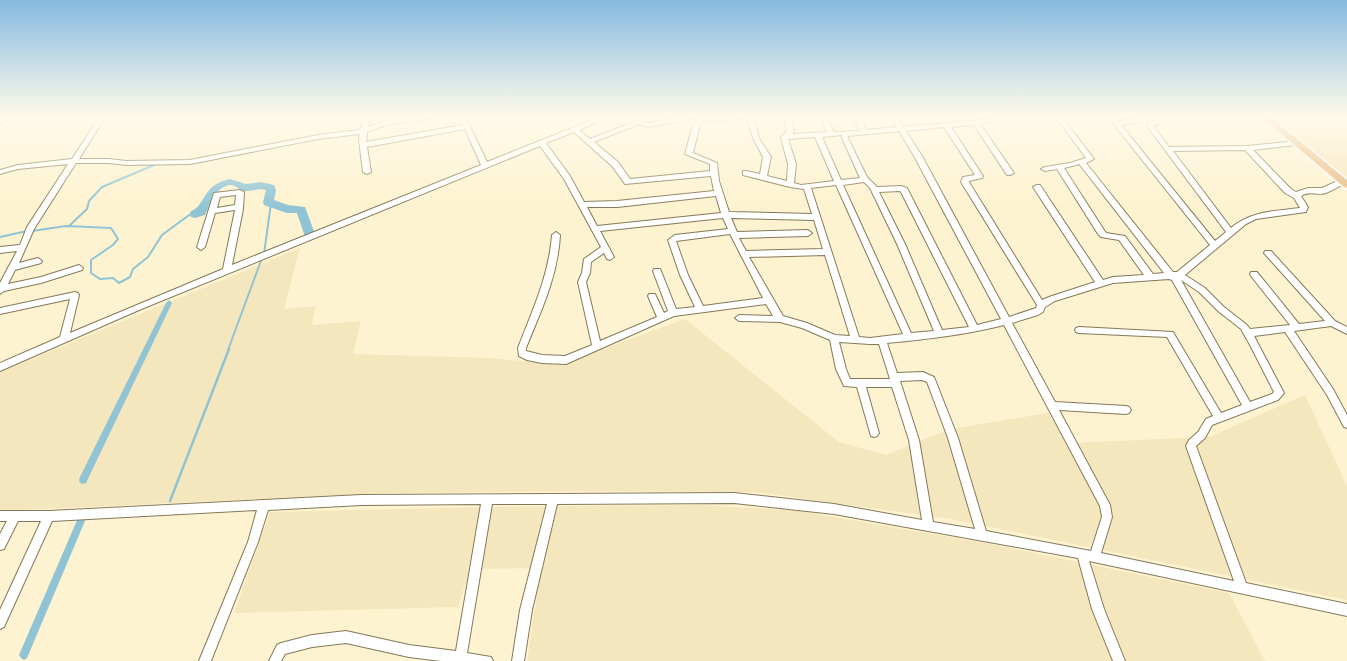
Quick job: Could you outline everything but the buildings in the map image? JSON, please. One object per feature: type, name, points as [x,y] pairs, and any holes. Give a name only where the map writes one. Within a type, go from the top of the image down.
[{"type":"main road","points":[[1301,147],[1344,183]]},
{"type":"street","points":[[0,290],[23,247],[28,231],[83,147]]},
{"type":"street","points":[[0,172],[18,167],[74,161],[126,163],[190,162],[268,147]]},
{"type":"street","points":[[363,147],[367,172]]},
{"type":"street","points":[[476,147],[485,166]]},
{"type":"street","points":[[0,367],[64,338],[532,147]]},
{"type":"street","points":[[545,147],[567,178],[610,257]]},
{"type":"street","points":[[594,147],[615,164],[628,182],[713,173]]},
{"type":"street","points":[[691,147],[690,154],[712,161],[714,164],[713,173],[734,233],[780,319]]},
{"type":"street","points":[[761,147],[767,157],[764,178]]},
{"type":"street","points":[[787,147],[792,164],[790,185]]},
{"type":"street","points":[[822,147],[909,338]]},
{"type":"street","points":[[849,147],[864,178],[874,190],[918,279],[940,335]]},
{"type":"street","points":[[912,147],[1105,504],[1108,517],[1095,556]]},
{"type":"street","points":[[960,147],[979,176],[966,179],[965,182],[1042,305]]},
{"type":"street","points":[[992,147],[1010,173]]},
{"type":"street","points":[[1045,170],[1083,163],[1089,160],[1081,147]]},
{"type":"street","points":[[1135,147],[1215,246]]},
{"type":"street","points":[[1167,149],[1258,147]]},
{"type":"street","points":[[740,318],[780,319],[804,325],[834,338],[882,340],[909,338],[974,329],[1035,313],[1040,310],[1042,305],[1052,299],[1100,283],[1113,280],[1175,276],[1243,222],[1255,217],[1305,209],[1297,196],[1288,191],[1247,148]]},
{"type":"street","points":[[1167,149],[1231,233]]},
{"type":"street","points":[[1083,163],[1175,276],[1248,407]]},
{"type":"street","points":[[1059,167],[1101,232],[1104,235],[1122,238],[1151,278]]},
{"type":"street","points":[[746,173],[790,185],[806,187],[862,180],[864,178]]},
{"type":"street","points":[[1297,196],[1303,191],[1323,191],[1344,183]]},
{"type":"street","points":[[806,187],[856,340]]},
{"type":"street","points":[[874,190],[899,188],[904,190],[974,329]]},
{"type":"street","points":[[1037,188],[1100,283]]},
{"type":"street","points":[[202,247],[216,196],[240,192],[227,272]]},
{"type":"street","points":[[582,206],[719,193]]},
{"type":"street","points":[[213,211],[239,207]]},
{"type":"street","points":[[595,229],[727,215],[816,217]]},
{"type":"street","points":[[700,308],[684,275],[672,240],[680,237],[734,233],[808,233]]},
{"type":"street","points":[[556,234],[555,252],[545,292],[524,342],[522,352],[527,356],[542,359],[570,359],[673,313],[769,300]]},
{"type":"street","points":[[0,250],[23,247]]},
{"type":"street","points":[[597,346],[582,282],[586,273],[587,261],[605,248]]},
{"type":"street","points":[[744,254],[828,252]]},
{"type":"street","points":[[1268,253],[1332,323],[1347,331]]},
{"type":"street","points":[[12,268],[38,261]]},
{"type":"street","points":[[0,290],[79,268]]},
{"type":"street","points":[[658,271],[673,313]]},
{"type":"street","points":[[1254,274],[1292,327],[1347,424]]},
{"type":"street","points":[[1175,276],[1202,290],[1249,333],[1279,395],[1206,424],[1203,435],[1193,442],[1191,446],[1242,588]]},
{"type":"street","points":[[0,311],[75,295],[64,338]]},
{"type":"street","points":[[652,296],[661,317]]},
{"type":"street","points":[[1249,333],[1332,323]]},
{"type":"street","points":[[1080,330],[1170,334],[1219,419]]},
{"type":"street","points":[[834,338],[841,369],[847,383],[860,384],[923,376],[931,380],[953,438],[982,536]]},
{"type":"street","points":[[882,340],[914,440],[928,526]]},
{"type":"street","points":[[860,384],[874,433]]},
{"type":"street","points":[[1051,406],[1126,410]]},
{"type":"street","points":[[0,516],[49,516],[361,500],[734,498],[834,509],[1095,556],[1347,610]]},
{"type":"street","points":[[460,659],[487,500]]},
{"type":"street","points":[[518,661],[526,610],[553,500]]},
{"type":"street","points":[[205,661],[252,542],[264,504]]},
{"type":"street","points":[[0,545],[15,516]]},
{"type":"street","points":[[0,623],[49,516]]},
{"type":"street","points":[[1082,554],[1098,609],[1119,661]]},
{"type":"street","points":[[275,661],[281,649],[346,637],[408,651],[487,661]]},
{"type":"shaded area","points":[[1308,147],[1347,147],[1347,179]]},
{"type":"shaded area","points":[[300,248],[284,309],[316,306],[312,325],[361,321],[353,354],[492,358],[558,365],[685,319],[839,442],[886,455],[950,429],[1048,413],[1069,443],[1209,437],[1305,395],[1347,486],[1347,600],[951,519],[754,492],[386,493],[0,511],[0,372]]},
{"type":"shaded area","points":[[701,505],[799,511],[985,543],[1229,593],[1265,661],[527,661],[541,568],[470,569],[458,607],[234,613],[270,512],[485,507]]},
{"type":"waterway","points":[[69,226],[87,209],[89,201],[102,187],[154,165]]},
{"type":"waterway","points":[[195,214],[201,212],[215,189],[224,183],[234,182],[244,188],[261,185],[270,187],[268,202],[287,209],[301,210],[309,234]]},
{"type":"waterway","points":[[264,254],[271,203]]},
{"type":"waterway","points":[[32,231],[66,226],[111,228],[118,239],[113,245],[91,260],[91,273],[100,279],[113,278],[119,283],[130,277],[133,269],[148,257],[162,235],[192,213],[195,214]]},
{"type":"waterway","points":[[0,237],[27,231]]},
{"type":"waterway","points":[[228,350],[262,258]]},
{"type":"waterway","points":[[83,480],[169,303]]},
{"type":"waterway","points":[[170,501],[229,349]]},
{"type":"waterway","points":[[24,655],[81,521]]}]
